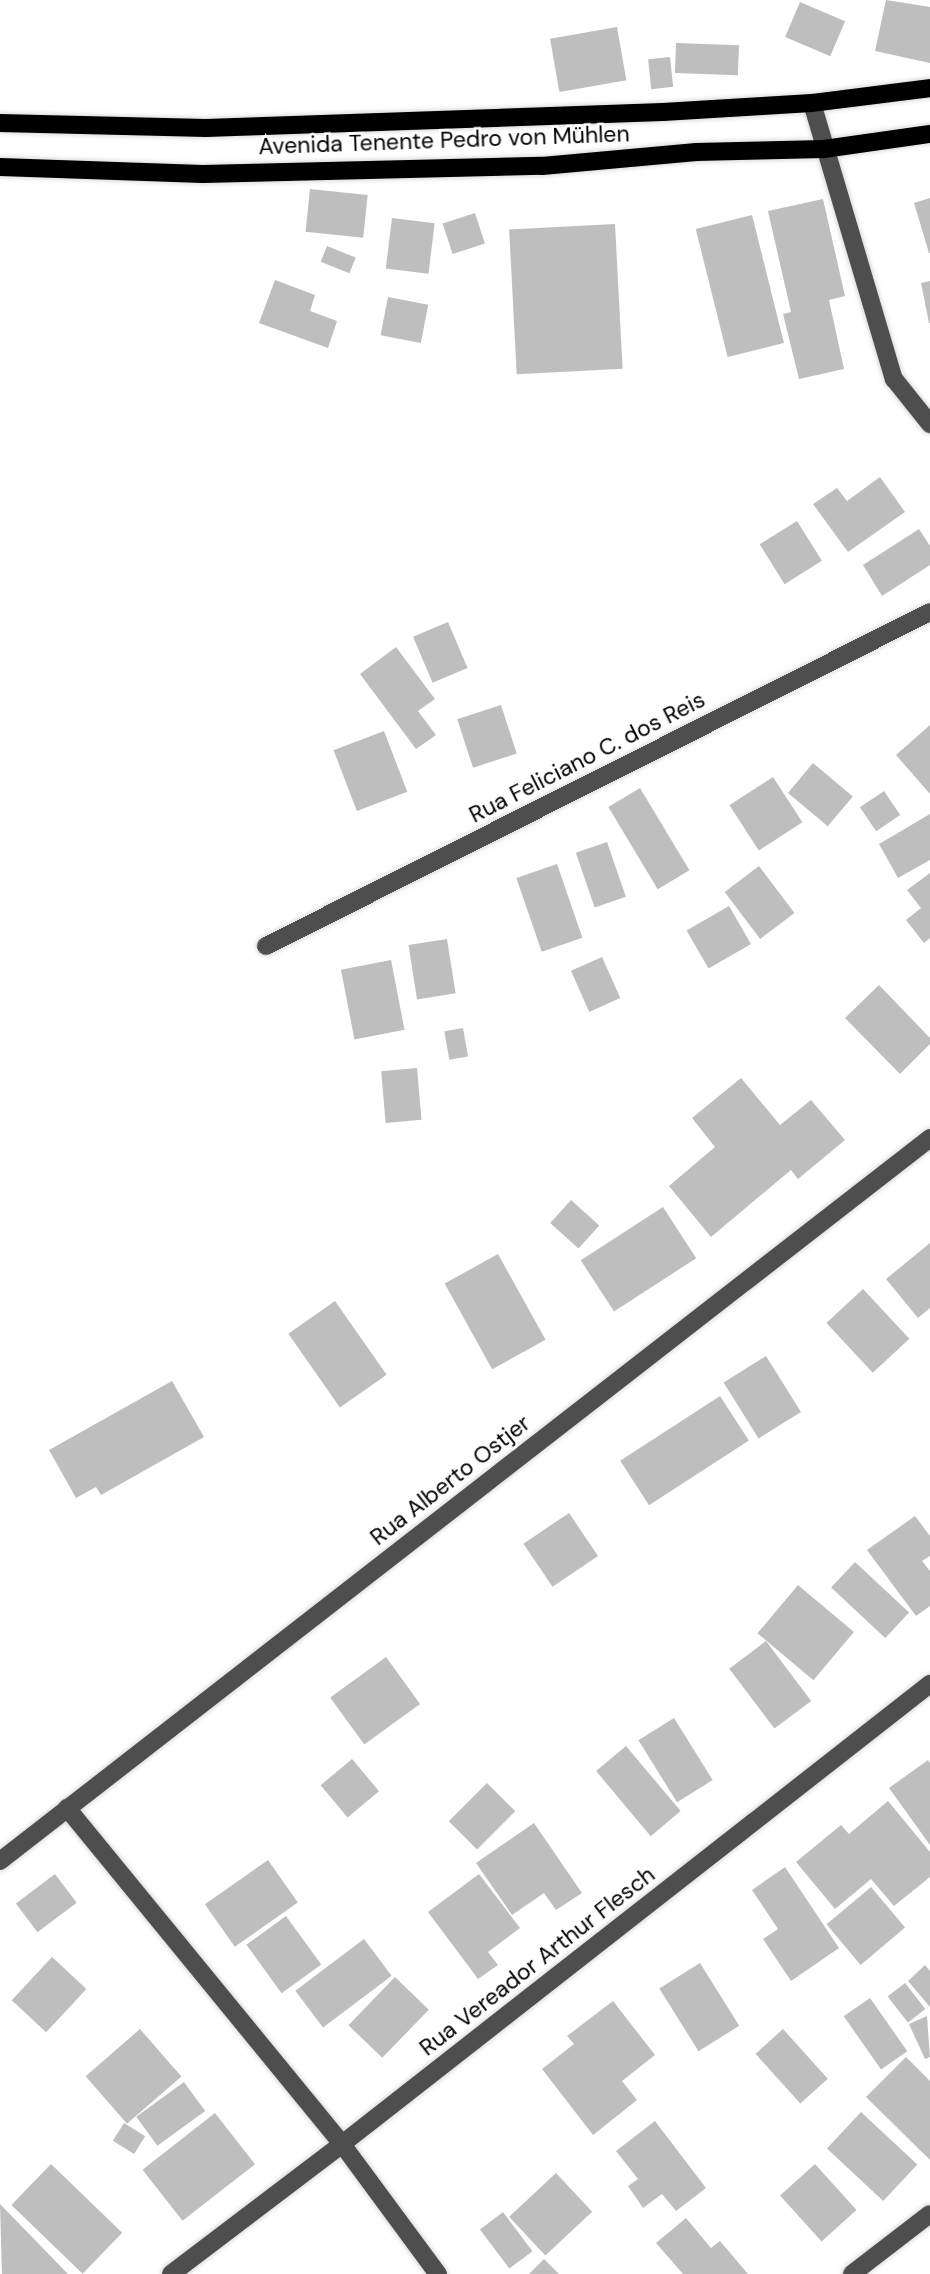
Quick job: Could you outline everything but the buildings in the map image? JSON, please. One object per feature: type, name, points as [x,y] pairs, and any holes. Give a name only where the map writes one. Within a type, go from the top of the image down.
[{"type":"main road","name":"Avenida Tenente Pedro von Mühlen","points":[[0,123],[206,128],[663,112],[812,103],[930,88]]},
{"type":"main road","name":"Avenida Tenente Pedro von Mühlen","points":[[0,167],[203,174],[541,166],[696,152],[824,149],[930,134]]},
{"type":"street","points":[[812,103],[894,379],[930,424]]},
{"type":"street","name":"Rua Feliciano C. dos Reis","points":[[266,946],[930,612]]},
{"type":"street","name":"Rua Alberto Ostjer","points":[[0,1861],[930,1138]]},
{"type":"street","name":"Rua Vereador Arthur Flesch","points":[[171,2274],[342,2144],[930,1684]]},
{"type":"street","points":[[68,1808],[342,2144],[438,2274]]},
{"type":"street","points":[[852,2274],[930,2214]]}]
